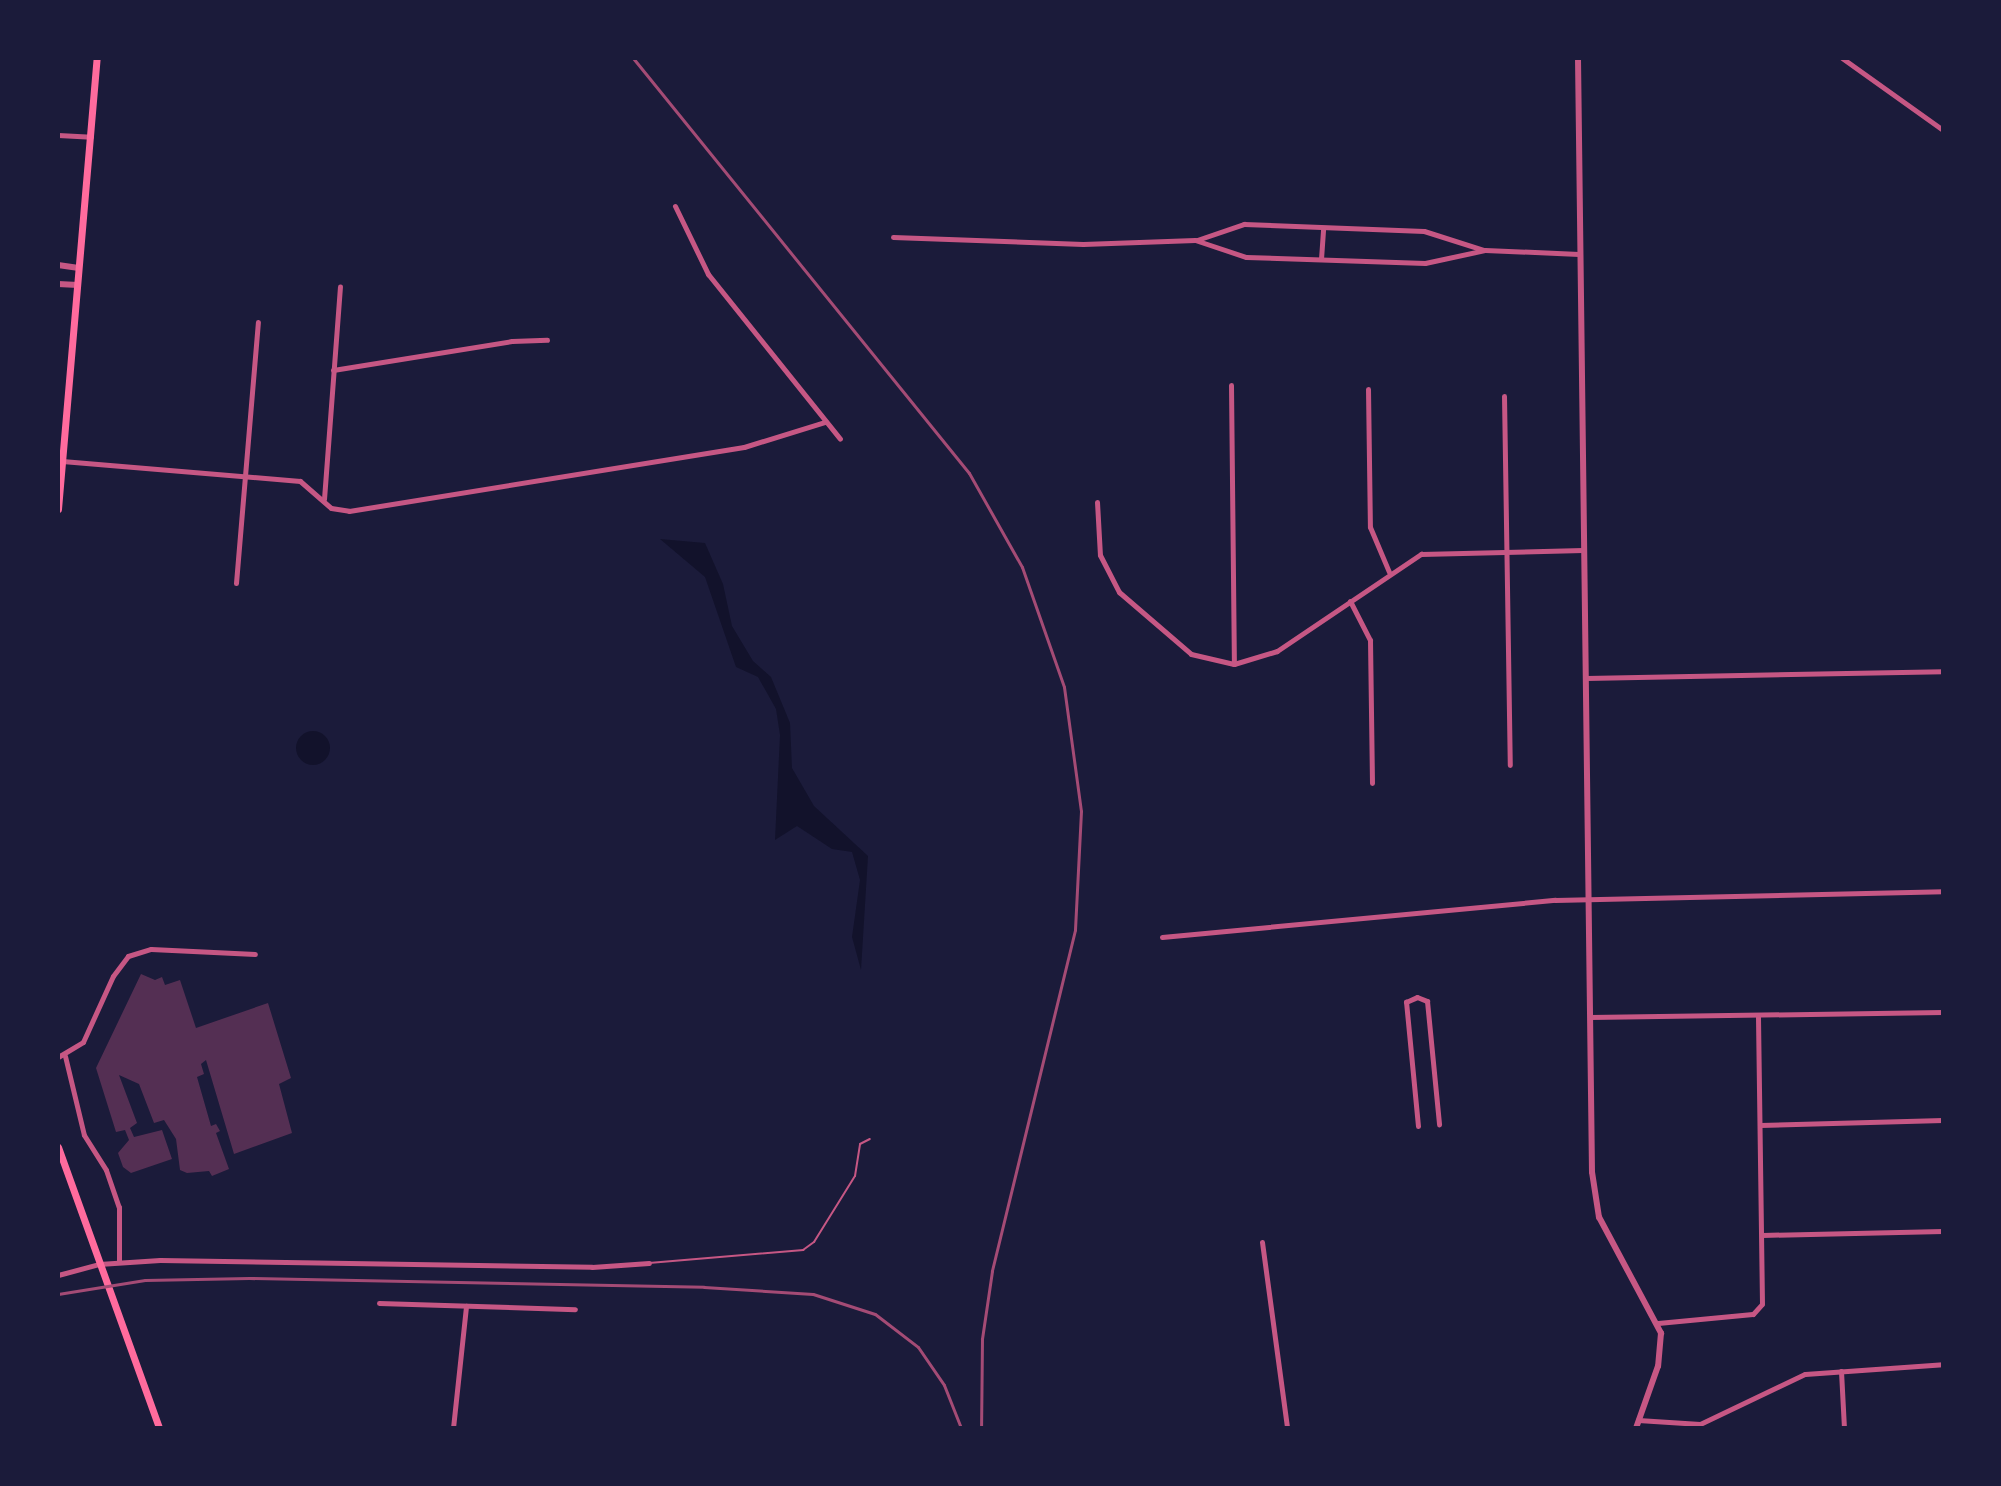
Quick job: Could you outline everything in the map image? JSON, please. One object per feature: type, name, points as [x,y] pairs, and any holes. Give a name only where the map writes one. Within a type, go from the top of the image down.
[{"type":"main road","points":[[58,509],[97,58]]},
{"type":"main road","points":[[58,1147],[159,1428]]},
{"type":"street","points":[[1578,58],[1588,898],[1596,1208],[1658,1323],[1661,1354],[1637,1424],[1700,1424],[1795,1376],[1943,1364]]},
{"type":"street","points":[[1842,58],[1943,130]]},
{"type":"street","points":[[58,135],[91,137]]},
{"type":"street","points":[[675,206],[708,274],[840,439]]},
{"type":"street","points":[[893,237],[1083,244],[1195,240],[1244,224],[1424,231],[1485,250]]},
{"type":"street","points":[[1321,259],[1323,228]]},
{"type":"street","points":[[1195,240],[1246,257],[1425,263],[1485,250],[1579,254]]},
{"type":"street","points":[[58,265],[79,268]]},
{"type":"street","points":[[58,284],[79,285]]},
{"type":"street","points":[[324,500],[340,287]]},
{"type":"street","points":[[236,583],[258,322]]},
{"type":"street","points":[[333,370],[512,341],[547,340]]},
{"type":"street","points":[[1231,385],[1234,664]]},
{"type":"street","points":[[1368,389],[1370,527],[1389,572]]},
{"type":"street","points":[[1504,396],[1510,765]]},
{"type":"street","points":[[62,461],[300,481],[340,511],[360,510],[744,447],[825,422]]},
{"type":"street","points":[[1097,502],[1100,555],[1119,592],[1191,654],[1234,664],[1277,651],[1389,572],[1421,554],[1583,550]]},
{"type":"street","points":[[1350,601],[1370,640],[1372,783]]},
{"type":"street","points":[[1585,678],[1943,671]]},
{"type":"street","points":[[1162,937],[1588,898],[1943,891]]},
{"type":"street","points":[[119,1262],[119,1207],[109,1177],[84,1135],[61,1057],[83,1042],[113,976],[128,956],[151,949],[255,954]]},
{"type":"street","points":[[1418,1126],[1406,1002],[1417,997],[1427,1001],[1439,1124]]},
{"type":"street","points":[[1590,1017],[1943,1012]]},
{"type":"street","points":[[1658,1323],[1759,1310],[1762,1235],[1758,1016]]},
{"type":"street","points":[[1760,1125],[1943,1120]]},
{"type":"street","points":[[1762,1235],[1943,1231]]},
{"type":"street","points":[[1262,1242],[1287,1428]]},
{"type":"street","points":[[58,1275],[119,1262],[649,1263]]},
{"type":"street","points":[[379,1303],[575,1309]]},
{"type":"street","points":[[453,1428],[466,1305]]},
{"type":"street","points":[[1841,1371],[1844,1428]]},
{"type":"lane","points":[[649,1263],[803,1250],[814,1242],[855,1176],[858,1149],[870,1139]]},
{"type":"shaded area","points":[[660,539],[705,543],[723,584],[732,626],[753,661],[771,677],[790,723],[792,768],[814,806],[868,856],[861,970],[852,937],[860,880],[852,852],[832,849],[797,826],[775,840],[780,735],[776,709],[758,677],[736,667],[705,577]]},
{"type":"shaded area","points":[[313,731],[325,736],[330,748],[325,760],[313,765],[301,760],[296,748],[301,736]]},
{"type":"building","points":[[141,974],[155,980],[162,977],[165,985],[180,980],[196,1028],[268,1003],[291,1078],[279,1084],[292,1133],[234,1154],[206,1060],[201,1064],[204,1074],[197,1077],[211,1126],[216,1124],[220,1131],[216,1133],[229,1169],[212,1176],[209,1171],[187,1173],[180,1170],[176,1139],[164,1120],[154,1123],[139,1084],[119,1075],[137,1123],[130,1128],[134,1137],[162,1130],[172,1159],[131,1173],[123,1167],[118,1153],[129,1140],[125,1130],[116,1132],[96,1068]]},
{"type":"railway","points":[[633,58],[969,473],[1022,567],[1064,687],[1081,811],[1075,930],[992,1271],[982,1339],[981,1428]]},
{"type":"railway","points":[[58,1294],[145,1280],[249,1278],[704,1287],[813,1294],[875,1314],[918,1347],[944,1385],[961,1428]]}]
